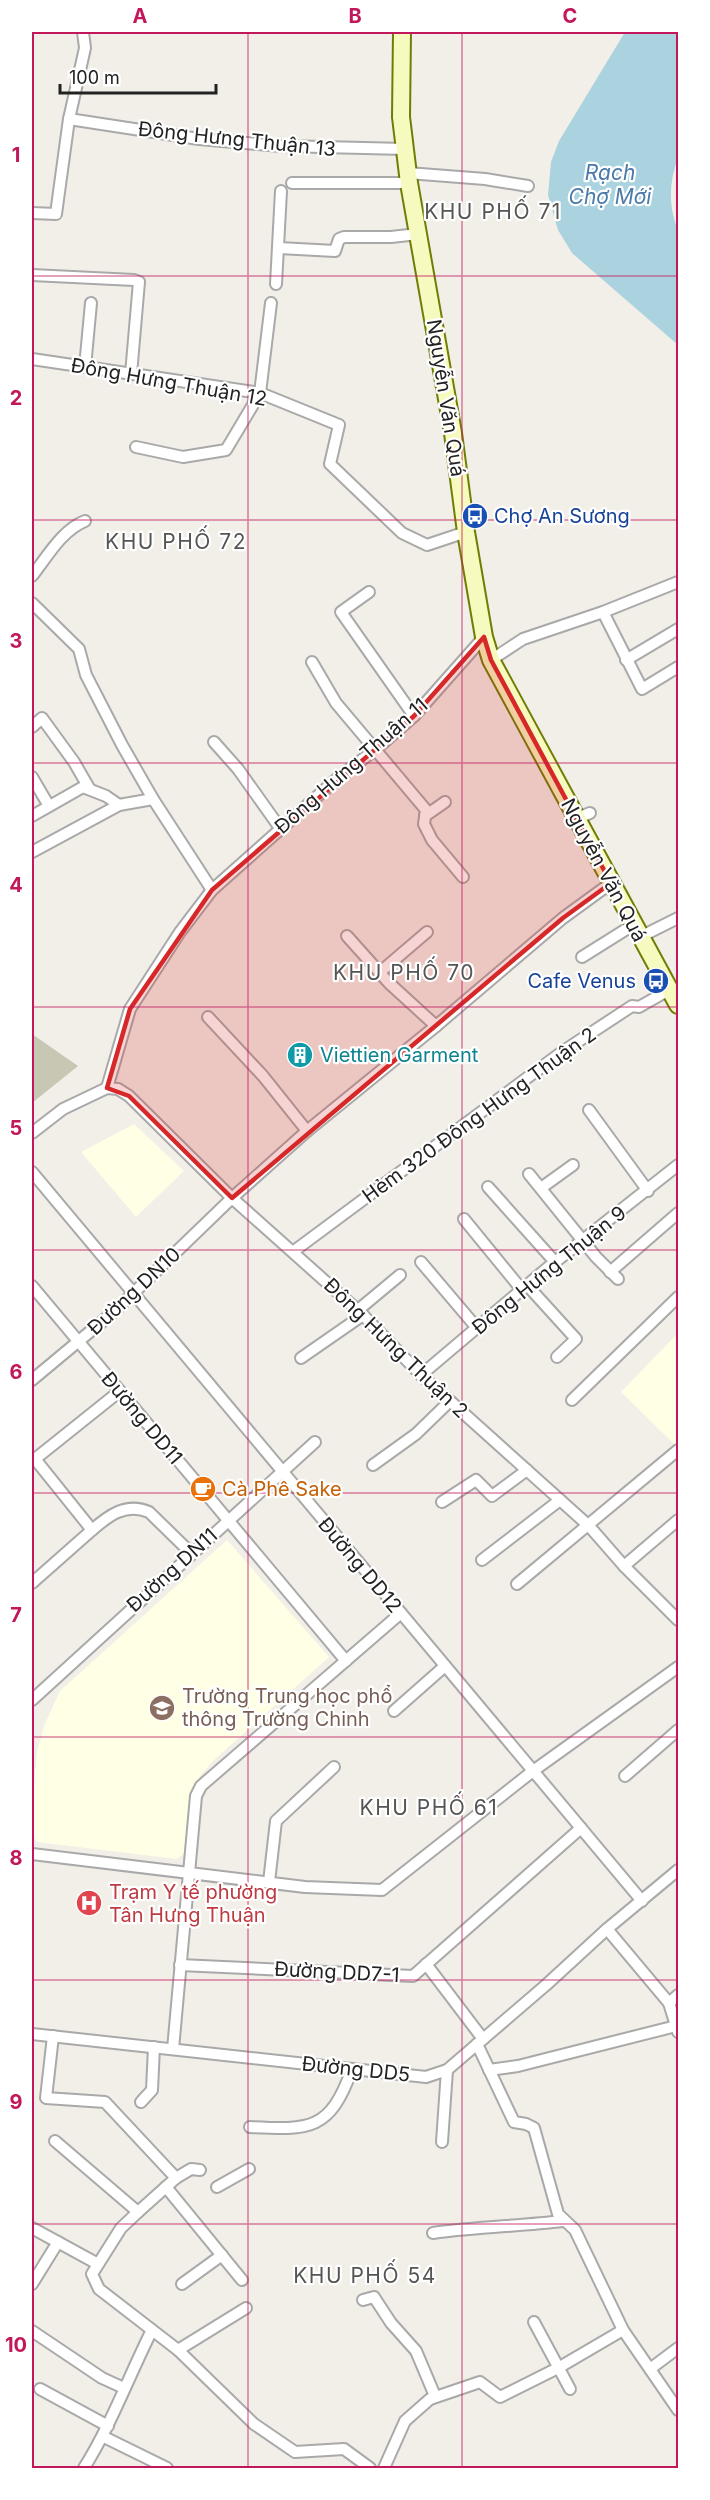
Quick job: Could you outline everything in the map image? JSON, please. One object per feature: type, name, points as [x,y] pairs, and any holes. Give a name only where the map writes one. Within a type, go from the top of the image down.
[{"type":"main road","name":"Nguyễn Văn Quá","points":[[402,32],[401,117],[408,178],[453,433],[466,532],[490,660],[583,816],[610,884],[678,1005]]},
{"type":"street","points":[[32,213],[56,214],[69,119],[85,48],[83,32]]},
{"type":"street","name":"Đông Hưng Thuận 13","points":[[69,119],[199,139],[281,146],[405,149]]},
{"type":"street","points":[[292,183],[408,178],[485,179],[528,186]]},
{"type":"street","points":[[276,285],[281,191]]},
{"type":"street","points":[[279,248],[335,251],[339,239],[344,237],[391,237],[418,234]]},
{"type":"street","points":[[32,275],[134,279],[139,282],[131,374]]},
{"type":"street","points":[[85,367],[91,303]]},
{"type":"street","points":[[136,447],[183,457],[226,450],[260,393],[271,303]]},
{"type":"street","name":"Đông Hưng Thuận 12","points":[[35,360],[260,393],[339,425],[330,464],[402,533],[427,545],[466,532]]},
{"type":"street","points":[[32,576],[62,538],[77,524],[85,521]]},
{"type":"street","points":[[490,660],[524,639],[603,612],[678,582]]},
{"type":"street","points":[[369,592],[341,612],[414,716]]},
{"type":"street","points":[[32,603],[79,649],[87,675],[122,745],[153,799],[212,890]]},
{"type":"street","points":[[603,612],[642,689],[678,667]]},
{"type":"street","points":[[626,660],[678,629]]},
{"type":"street","name":"Đông Hưng Thuận 11","points":[[107,1088],[130,1009],[180,932],[212,890],[339,777],[414,716],[484,637]]},
{"type":"street","points":[[312,662],[336,703],[426,810],[424,824],[432,840],[463,877]]},
{"type":"street","points":[[32,727],[42,718],[74,762],[89,788]]},
{"type":"street","points":[[214,742],[238,769],[280,828]]},
{"type":"street","points":[[32,777],[49,806]]},
{"type":"street","points":[[32,816],[83,787],[89,788],[120,806]]},
{"type":"street","points":[[32,852],[120,806],[153,799]]},
{"type":"street","points":[[425,816],[445,802]]},
{"type":"street","name":"Đường DN10","points":[[32,1380],[134,1294],[232,1198],[307,1131],[563,918],[610,884]]},
{"type":"street","points":[[582,957],[636,931],[678,918]]},
{"type":"street","points":[[380,973],[427,932]]},
{"type":"street","points":[[346,936],[380,973],[436,1026]]},
{"type":"street","name":"Hẻm 320 Đông Hưng Thuận 2","points":[[294,1251],[562,1052],[632,1006],[639,1007],[669,990]]},
{"type":"street","points":[[208,1017],[263,1076],[307,1131]]},
{"type":"street","points":[[32,1133],[63,1108],[107,1088]]},
{"type":"street","name":"Đông Hưng Thuận 2","points":[[107,1088],[118,1089],[129,1096],[232,1198],[361,1313],[421,1375],[589,1526],[624,1566],[677,1616]]},
{"type":"street","points":[[589,1110],[648,1191]]},
{"type":"street","points":[[541,1188],[573,1165]]},
{"type":"street","name":"Đông Hưng Thuận 9","points":[[421,1375],[524,1287],[678,1165]]},
{"type":"street","name":"Đường DD12","points":[[32,1172],[642,1901]]},
{"type":"street","points":[[530,1174],[583,1242],[614,1275],[678,1213]]},
{"type":"street","points":[[488,1187],[555,1262]]},
{"type":"street","points":[[464,1219],[524,1287],[576,1339],[557,1357]]},
{"type":"street","points":[[421,1262],[477,1328]]},
{"type":"street","points":[[301,1358],[361,1313],[400,1275]]},
{"type":"street","name":"Đường DD11","points":[[34,1292],[79,1342],[346,1661]]},
{"type":"street","points":[[572,1400],[678,1297]]},
{"type":"street","points":[[92,1530],[35,1459],[120,1391]]},
{"type":"street","points":[[373,1465],[416,1434],[450,1401]]},
{"type":"street","name":"Đường DN11","points":[[32,1700],[315,1442]]},
{"type":"street","points":[[517,1584],[677,1454]]},
{"type":"street","points":[[442,1502],[476,1480],[492,1497],[527,1470]]},
{"type":"street","points":[[482,1560],[560,1500]]},
{"type":"street","points":[[32,1583],[92,1530],[119,1511],[142,1509],[149,1512],[191,1553]]},
{"type":"street","points":[[624,1566],[678,1520]]},
{"type":"street","points":[[173,2049],[196,1796],[201,1786],[400,1613]]},
{"type":"street","points":[[394,1711],[445,1666]]},
{"type":"street","points":[[32,1854],[269,1882],[382,1890],[533,1771],[678,1667]]},
{"type":"street","points":[[625,1776],[678,1730]]},
{"type":"street","points":[[269,1882],[276,1821],[334,1767]]},
{"type":"street","name":"Đường DD7-1","points":[[180,1965],[413,1976],[581,1828]]},
{"type":"street","name":"Đường DD5","points":[[32,2034],[426,2077],[447,2070],[607,1929],[678,1870]]},
{"type":"street","points":[[489,2070],[518,2066],[677,2029],[669,2003],[607,1929]]},
{"type":"street","points":[[426,1964],[480,2041],[489,2070],[514,2122],[534,2128],[557,2211],[563,2221],[575,2230],[623,2330],[678,2410]]},
{"type":"street","points":[[669,2003],[678,1995]]},
{"type":"street","points":[[53,2036],[46,2098],[105,2102],[176,2178]]},
{"type":"street","points":[[141,2102],[152,2090],[154,2047]]},
{"type":"street","points":[[250,2127],[289,2129],[308,2127],[319,2122],[327,2116],[344,2091],[352,2069]]},
{"type":"street","points":[[442,2142],[447,2070]]},
{"type":"street","points":[[55,2141],[138,2212]]},
{"type":"street","points":[[200,2170],[191,2169],[176,2178],[121,2228],[92,2274],[99,2289],[178,2350],[254,2424],[295,2452],[344,2449],[370,2469]]},
{"type":"street","points":[[217,2187],[249,2169]]},
{"type":"street","points":[[166,2187],[242,2280]]},
{"type":"street","points":[[433,2233],[479,2226],[521,2226],[563,2221]]},
{"type":"street","points":[[32,2228],[98,2264]]},
{"type":"street","points":[[32,2284],[58,2242]]},
{"type":"street","points":[[182,2284],[222,2255]]},
{"type":"street","points":[[363,2300],[374,2297],[391,2323],[414,2349],[435,2396]]},
{"type":"street","points":[[178,2350],[246,2308]]},
{"type":"street","points":[[534,2322],[570,2388]]},
{"type":"street","points":[[84,2469],[104,2437],[124,2388],[152,2330]]},
{"type":"street","points":[[384,2469],[405,2421],[435,2396],[480,2382],[500,2397],[558,2368],[623,2330]]},
{"type":"street","points":[[32,2331],[102,2378],[124,2388]]},
{"type":"street","points":[[650,2369],[678,2348]]},
{"type":"street","points":[[40,2389],[108,2426]]},
{"type":"street","points":[[104,2437],[167,2469]]},
{"type":"highlighted area","points":[[484,637],[491,660],[611,883],[563,918],[232,1198],[129,1096],[107,1088],[130,1009],[212,890],[414,716]]},
{"type":"shaded area","points":[[32,1034],[78,1066],[32,1103]]},
{"type":"shaded area","points":[[134,1124],[184,1171],[136,1217],[81,1152]]},
{"type":"shaded area","points":[[678,1333],[678,1440],[674,1444],[621,1392]]},
{"type":"shaded area","name":"Trường Trung học phổ thông Trường Chinh","points":[[227,1540],[329,1657],[214,1760],[200,1776],[194,1788],[187,1851],[177,1859],[37,1842],[32,1835],[32,1807],[37,1752],[44,1726],[60,1691]]},
{"type":"water","name":"Rạch Chợ Mới","points":[[625,32],[678,32],[678,158],[673,176],[671,203],[678,230],[678,345],[572,253],[558,230],[548,195],[551,162],[559,141]]},
{"type":"place","name":"Chợ An Sương","points":[[475,516]]},
{"type":"place","name":"Cafe Venus","points":[[656,981]]},
{"type":"place","name":"Viettien Garment","points":[[300,1055]]},
{"type":"place","name":"Cà Phê Sake","points":[[203,1489]]},
{"type":"place","name":"Trường Trung học phổ thông Trường Chinh","points":[[162,1708]]},
{"type":"place","name":"Trạm Y tế phường Tân Hưng Thuận","points":[[89,1903]]},
{"type":"district","name":"KHU PHỐ 71","points":[[493,212]]},
{"type":"district","name":"KHU PHỐ 72","points":[[176,542]]},
{"type":"district","name":"KHU PHỐ 70","points":[[404,973]]},
{"type":"district","name":"KHU PHỐ 61","points":[[429,1808]]},
{"type":"district","name":"KHU PHỐ 54","points":[[365,2276]]}]
